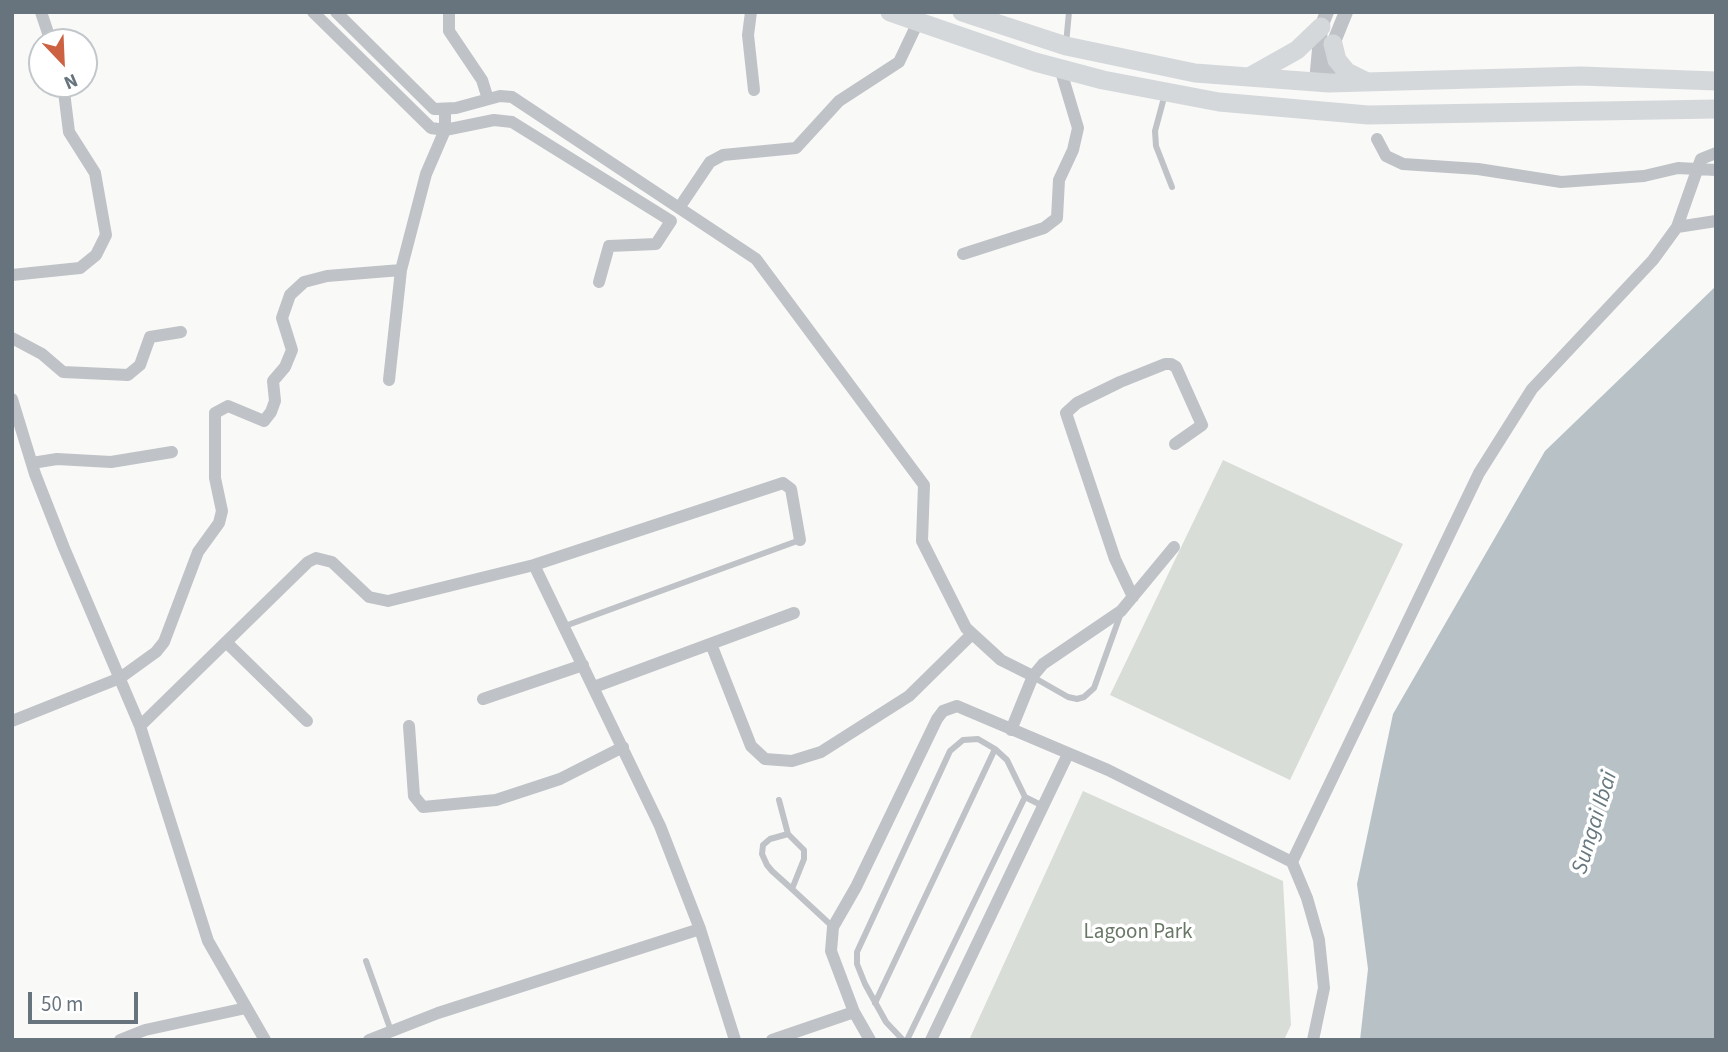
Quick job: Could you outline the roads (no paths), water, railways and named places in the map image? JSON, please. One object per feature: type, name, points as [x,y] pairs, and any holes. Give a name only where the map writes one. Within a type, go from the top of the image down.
[{"type":"highway","points":[[890,12],[1060,68],[1166,92],[1289,110],[1358,114],[1716,109]]},
{"type":"highway","points":[[962,12],[1066,46],[1195,73],[1323,86],[1367,82],[1581,76],[1716,81]]},
{"type":"highway","points":[[1248,77],[1297,50],[1324,19]]},
{"type":"highway","points":[[1333,44],[1338,60],[1347,72],[1367,82]]},
{"type":"highway","points":[[1289,110],[1323,86]]},
{"type":"highway","points":[[1323,86],[1358,114]]},
{"type":"street","points":[[313,12],[431,128],[445,130],[494,120],[512,122],[671,221],[656,244],[609,246],[599,282]]},
{"type":"street","points":[[336,12],[431,107],[445,109],[488,99],[512,97],[764,266],[924,485],[922,541],[958,615],[971,635],[1001,660],[1033,676]]},
{"type":"street","points":[[449,12],[449,31],[482,80],[488,99]]},
{"type":"street","points":[[751,12],[748,35],[754,90]]},
{"type":"street","points":[[1323,86],[1333,44],[1346,12]]},
{"type":"street","points":[[1323,86],[1324,19]]},
{"type":"street","points":[[679,208],[710,162],[723,155],[736,151],[786,152],[796,148],[839,102],[899,62],[918,22]]},
{"type":"street","points":[[963,254],[1044,228],[1057,218],[1059,180],[1073,150],[1078,128],[1060,68]]},
{"type":"street","points":[[12,275],[79,268],[96,255],[106,235],[95,173],[69,132],[65,98]]},
{"type":"street","points":[[389,380],[401,270],[426,174],[445,130],[445,109]]},
{"type":"street","points":[[1377,139],[1386,156],[1403,164],[1478,169],[1561,182],[1631,177],[1678,168],[1716,170]]},
{"type":"street","points":[[1292,862],[1491,453],[1532,389],[1653,260],[1677,227],[1700,159],[1716,153]]},
{"type":"street","points":[[1677,227],[1716,221]]},
{"type":"street","points":[[12,721],[120,678],[156,652],[163,642],[198,552],[219,523],[222,511],[215,478],[215,413],[228,406],[268,416],[275,401],[273,381],[285,367],[292,350],[282,318],[290,295],[304,282],[327,276],[401,270]]},
{"type":"street","points":[[12,338],[42,354],[63,372],[128,375],[139,365],[150,337],[181,332]]},
{"type":"street","points":[[1133,597],[1115,559],[1066,413],[1077,403],[1120,382],[1165,364],[1171,365],[1176,367],[1202,425],[1175,444]]},
{"type":"street","points":[[12,399],[32,463],[64,548],[140,726],[208,941],[265,1040]]},
{"type":"street","points":[[32,463],[57,459],[111,462],[172,452]]},
{"type":"street","points":[[140,726],[308,562],[316,558],[332,562],[369,597],[388,601],[534,565],[783,483],[791,489],[800,540]]},
{"type":"street","points":[[1013,724],[1033,676],[1057,654],[1121,611],[1174,547]]},
{"type":"street","points":[[534,565],[665,838],[700,929],[735,1040]]},
{"type":"street","points":[[594,687],[794,613]]},
{"type":"street","points":[[711,644],[751,747],[765,759],[792,761],[821,752],[909,696],[971,635]]},
{"type":"street","points":[[226,642],[307,721]]},
{"type":"street","points":[[483,699],[583,665]]},
{"type":"street","points":[[870,1040],[854,1012],[831,951],[833,927],[943,711],[957,706],[1013,724],[1068,754],[1108,770],[1292,862],[1307,898],[1319,940],[1324,988],[1313,1040]]},
{"type":"street","points":[[409,726],[414,796],[423,807],[496,800],[561,779],[623,747]]},
{"type":"street","points":[[931,1040],[1068,754]]},
{"type":"street","points":[[369,1040],[451,1009],[700,929]]},
{"type":"street","points":[[120,1040],[145,1030],[246,1009]]},
{"type":"street","points":[[772,1040],[854,1012]]},
{"type":"lane","points":[[1066,46],[1069,12]]},
{"type":"lane","points":[[1166,92],[1158,113],[1155,139],[1172,187]]},
{"type":"lane","points":[[564,626],[800,540]]},
{"type":"lane","points":[[1033,676],[1068,697],[1084,697],[1094,688],[1121,611]]},
{"type":"lane","points":[[1025,797],[905,1040],[886,1022],[857,964],[857,952],[950,751],[963,740],[978,739],[995,749],[1007,760],[1025,797],[1043,806]]},
{"type":"lane","points":[[876,1003],[995,749]]},
{"type":"lane","points":[[779,800],[788,834],[804,850],[804,859],[792,890]]},
{"type":"lane","points":[[788,834],[770,839],[763,845],[762,854],[767,865],[833,927]]},
{"type":"lane","points":[[366,961],[391,1031]]},
{"type":"water","name":"Sungai Ibai","points":[[1716,286],[1716,1040],[1360,1040],[1368,969],[1357,884],[1393,714],[1545,451]]},
{"type":"park label","name":"Lagoon Park","points":[[1138,933]]}]
